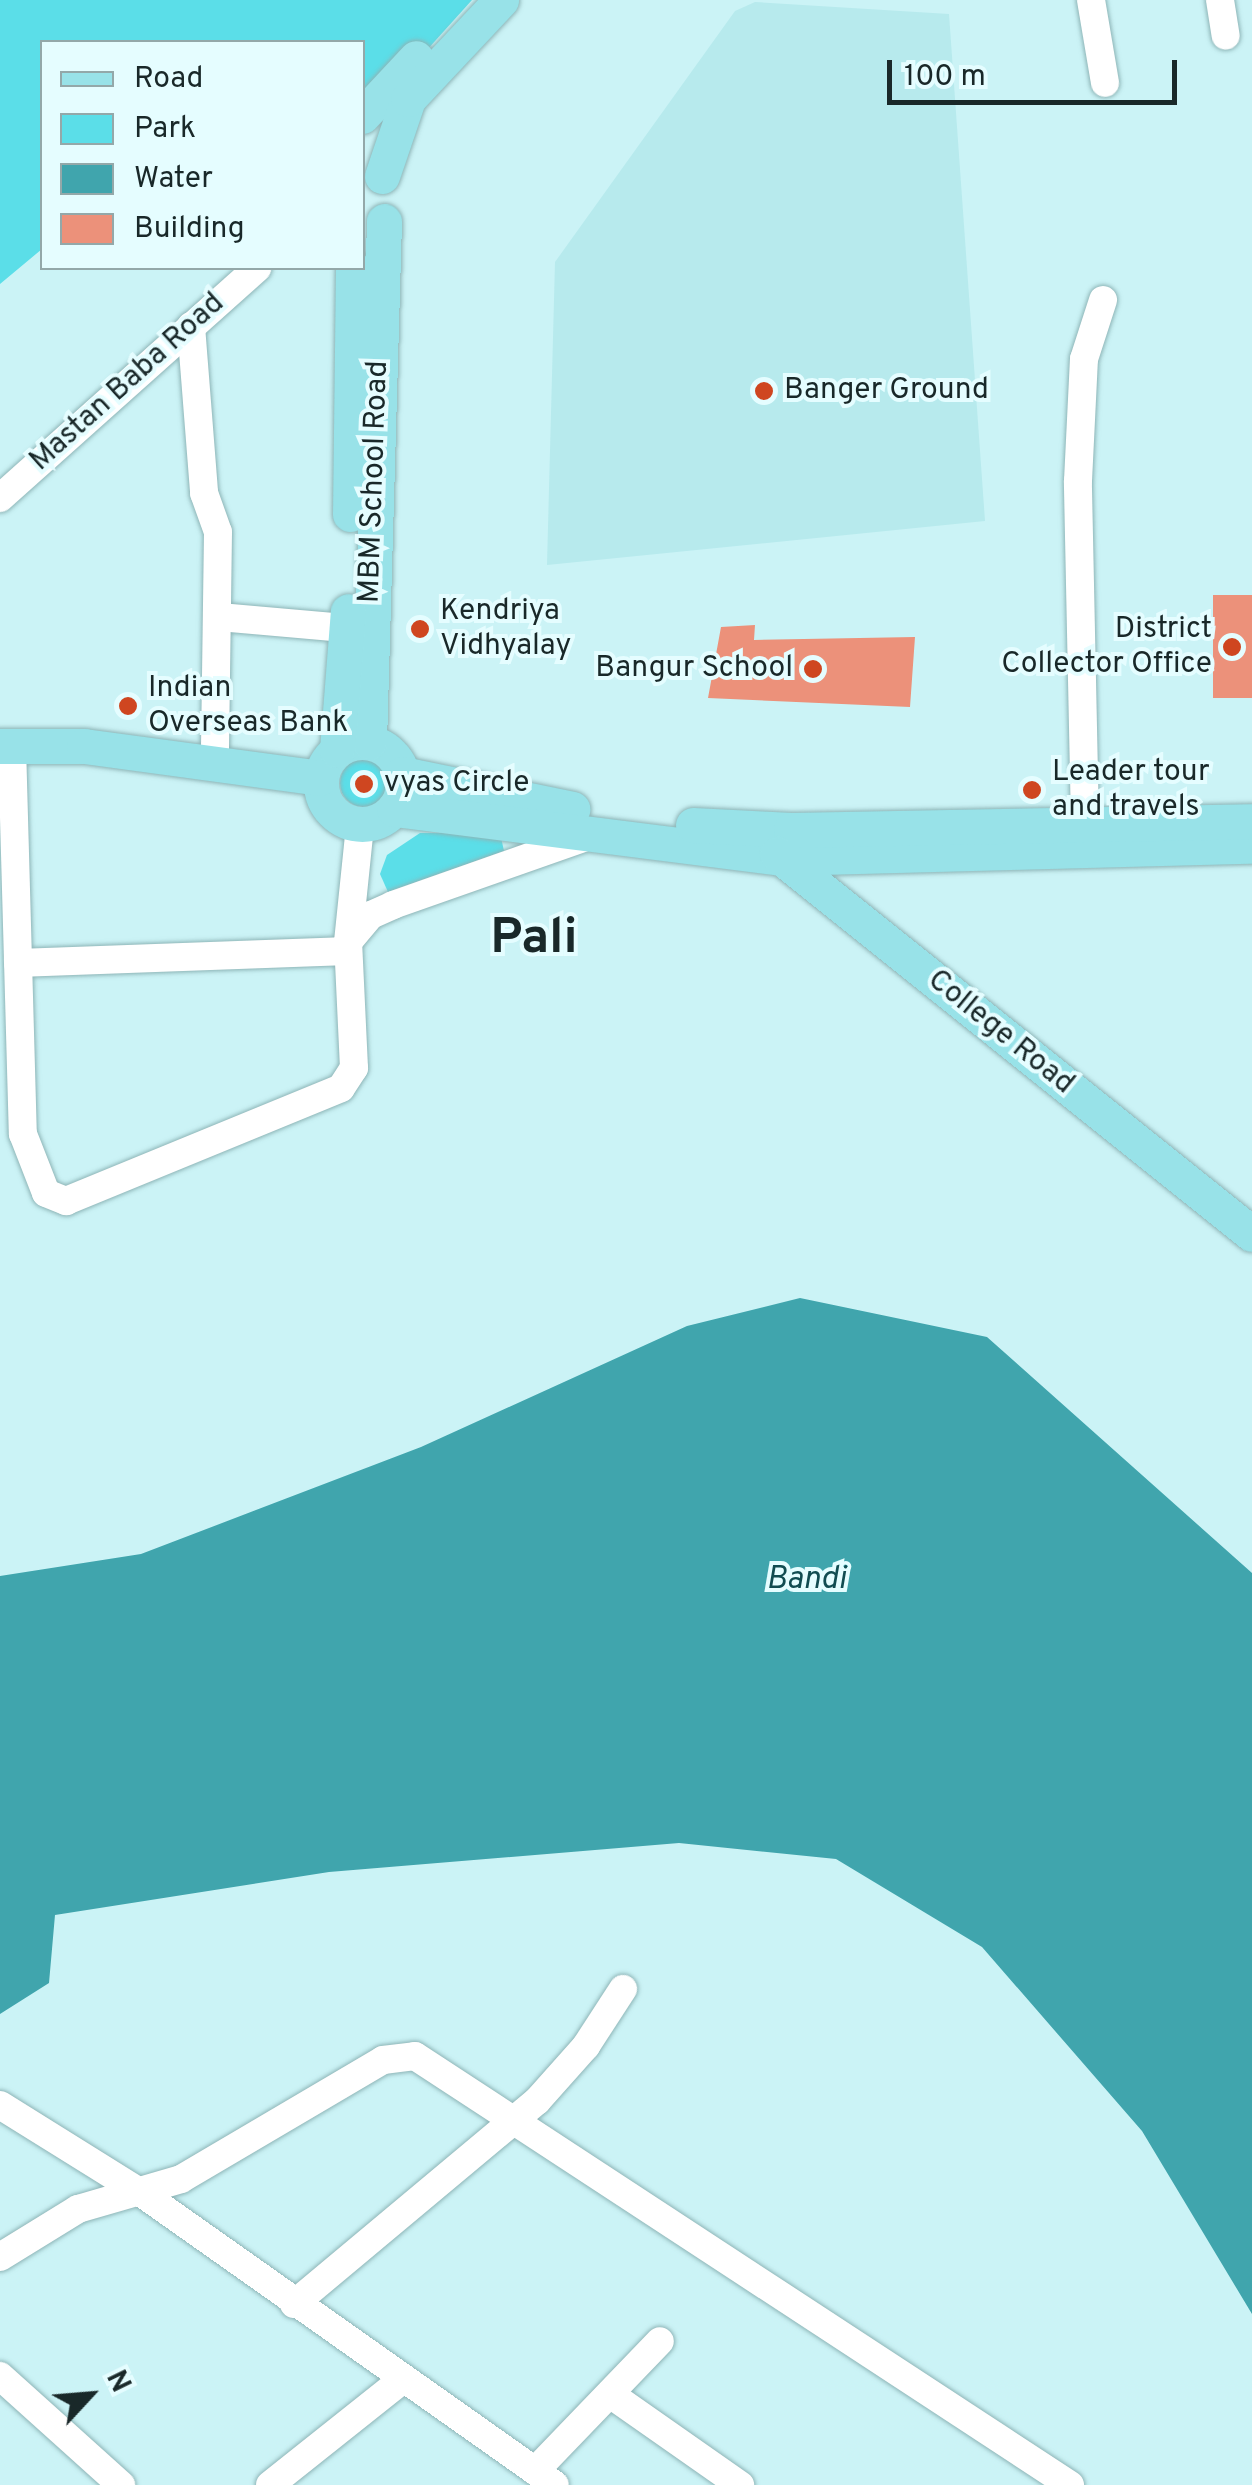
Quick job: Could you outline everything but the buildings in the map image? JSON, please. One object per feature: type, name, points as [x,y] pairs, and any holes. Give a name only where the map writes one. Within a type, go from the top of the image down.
[{"type":"main road","points":[[365,113],[471,0]]},
{"type":"main road","points":[[372,170],[408,98],[501,0]]},
{"type":"main road","name":"MBM School Road","points":[[342,757],[359,630],[374,228],[391,198],[372,170]]},
{"type":"main road","name":"MBM School Road","points":[[353,270],[359,630]]},
{"type":"main road","points":[[6,746],[215,760],[390,753],[402,774],[394,810]]},
{"type":"main road","points":[[342,757],[330,810],[360,825],[394,810],[781,858],[1252,846]]},
{"type":"main road","points":[[402,774],[604,814],[751,829],[1252,821]]},
{"type":"main road","name":"College Road","points":[[751,829],[781,858],[1252,1234]]},
{"type":"street","points":[[1091,0],[1105,83]]},
{"type":"street","points":[[1220,0],[1226,36]]},
{"type":"street","name":"Mastan Baba Road","points":[[0,498],[255,270]]},
{"type":"street","points":[[1085,823],[1078,481],[1084,359],[1104,300]]},
{"type":"street","points":[[191,326],[204,493],[218,532],[215,760]]},
{"type":"street","points":[[219,618],[359,630]]},
{"type":"street","points":[[6,746],[23,1134],[46,1192],[66,1201],[341,1088],[354,1068],[348,946],[360,825]]},
{"type":"street","points":[[348,946],[371,915],[393,905],[592,836]]},
{"type":"street","points":[[18,963],[348,946]]},
{"type":"street","points":[[294,2304],[558,2080],[623,1989]]},
{"type":"street","points":[[0,2257],[56,2219],[143,2194],[261,2137],[393,2056],[424,2060],[1070,2485]]},
{"type":"street","points":[[0,2105],[143,2194],[546,2478],[610,2394],[660,2341]]},
{"type":"street","points":[[0,2376],[121,2485]]},
{"type":"street","points":[[270,2485],[402,2380]]},
{"type":"street","points":[[610,2394],[740,2485]]},
{"type":"shaded area","name":"Banger Ground","points":[[755,2],[949,14],[985,521],[547,565],[555,262],[735,11]]},
{"type":"green space","points":[[0,0],[472,0],[365,119],[365,40],[40,40],[40,251],[0,284]]},
{"type":"green space","points":[[364,759],[381,766],[388,783],[381,800],[364,807],[347,800],[340,783],[347,766]]},
{"type":"green space","points":[[420,833],[500,833],[504,851],[388,892],[380,874],[387,855]]},
{"type":"water","name":"Bandi","points":[[800,1298],[987,1337],[1252,1573],[1252,2314],[1142,2131],[982,1947],[836,1859],[679,1843],[329,1872],[55,1915],[49,1983],[0,2014],[0,1576],[141,1554],[421,1447],[687,1326]]},
{"type":"place","name":"Banger Ground","points":[[764,391]]},
{"type":"place","name":"Kendriya Vidhyalay","points":[[420,629]]},
{"type":"place","name":"District Collector Office","points":[[1232,647]]},
{"type":"place","name":"Bangur School","points":[[813,669]]},
{"type":"place","name":"Indian Overseas Bank","points":[[128,706]]},
{"type":"place","name":"vyas Circle","points":[[364,784]]},
{"type":"place","name":"Leader tour and travels","points":[[1032,790]]},
{"type":"district","name":"Pali","points":[[534,940]]}]
